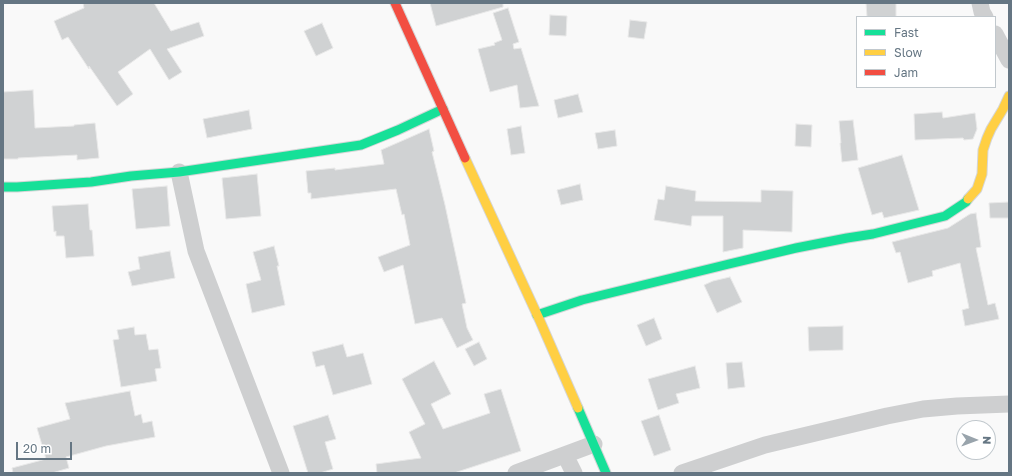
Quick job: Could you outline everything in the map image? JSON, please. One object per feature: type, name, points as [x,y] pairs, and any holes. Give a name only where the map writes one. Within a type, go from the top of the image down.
[{"type":"street","points":[[395,3],[537,315],[606,473]]},
{"type":"street","points":[[980,3],[984,16]]},
{"type":"street","points":[[996,36],[1009,60]]},
{"type":"street","points":[[537,315],[582,300],[729,264],[818,244],[873,234],[945,216],[966,202],[977,189],[982,174],[983,150],[987,138],[1004,109],[1009,96]]},
{"type":"street","points":[[3,187],[91,182],[131,176],[179,172],[291,156],[361,144],[398,130],[442,109]]},
{"type":"street","points":[[179,172],[196,251],[281,473]]},
{"type":"street","points":[[682,473],[765,445],[887,416],[923,409],[1009,404]]},
{"type":"street","points":[[516,473],[594,444]]},
{"type":"street","points":[[565,455],[574,473]]},
{"type":"building","points":[[83,3],[154,3],[171,31],[199,22],[204,36],[167,49],[182,72],[169,80],[150,49],[118,72],[133,94],[117,106],[89,66],[89,69],[68,37],[62,40],[54,21],[84,8]]},
{"type":"building","points":[[430,3],[503,3],[503,7],[436,26]]},
{"type":"building","points":[[866,3],[896,3],[896,16],[867,16]]},
{"type":"building","points":[[508,8],[519,42],[513,44],[514,49],[521,48],[539,106],[520,108],[517,85],[490,92],[478,49],[495,45],[494,43],[502,40],[493,13]]},
{"type":"building","points":[[550,15],[567,16],[566,36],[549,35]]},
{"type":"building","points":[[630,20],[647,22],[644,39],[628,37]]},
{"type":"building","points":[[322,23],[333,48],[316,56],[304,31]]},
{"type":"building","points":[[33,90],[35,128],[74,126],[95,123],[99,158],[77,160],[77,155],[3,159],[3,92]]},
{"type":"building","points":[[578,94],[583,112],[558,118],[554,100]]},
{"type":"building","points":[[249,110],[252,129],[207,138],[203,119]]},
{"type":"building","points":[[942,112],[943,118],[975,113],[977,129],[973,139],[915,140],[914,114]]},
{"type":"building","points":[[853,120],[858,160],[842,162],[839,121]]},
{"type":"building","points":[[796,124],[812,125],[811,147],[795,146]]},
{"type":"building","points":[[521,126],[525,153],[511,155],[507,129]]},
{"type":"building","points":[[429,129],[434,151],[432,152],[466,303],[462,304],[467,328],[473,340],[457,348],[442,318],[415,324],[403,265],[384,272],[378,257],[410,245],[404,214],[402,215],[396,189],[311,199],[311,193],[308,193],[306,171],[335,168],[335,170],[384,164],[381,150]]},
{"type":"building","points":[[615,130],[617,146],[598,149],[595,133]]},
{"type":"building","points":[[902,155],[919,210],[884,218],[882,212],[872,215],[858,168]]},
{"type":"building","points":[[257,174],[261,216],[226,219],[222,178]]},
{"type":"building","points":[[580,184],[583,200],[561,205],[557,190]]},
{"type":"building","points":[[167,186],[170,226],[136,229],[132,189]]},
{"type":"building","points":[[666,186],[696,191],[695,201],[761,202],[761,190],[793,191],[792,232],[743,230],[743,248],[723,252],[723,216],[692,216],[691,226],[654,220],[658,199],[664,200]]},
{"type":"building","points":[[1009,202],[1009,218],[990,218],[989,203]]},
{"type":"building","points":[[88,204],[94,256],[66,258],[64,236],[56,236],[56,231],[54,232],[52,206]]},
{"type":"building","points":[[976,213],[981,247],[976,248],[988,305],[995,303],[999,319],[965,326],[962,310],[969,308],[960,263],[932,271],[933,276],[908,283],[900,252],[896,253],[892,242],[948,228],[970,214]]},
{"type":"building","points":[[274,246],[279,266],[277,266],[285,305],[252,313],[246,284],[261,280],[253,252]]},
{"type":"building","points":[[170,251],[175,278],[132,286],[128,272],[140,269],[138,257]]},
{"type":"building","points":[[730,277],[742,302],[717,313],[704,285]]},
{"type":"building","points":[[654,318],[662,339],[646,346],[637,325]]},
{"type":"building","points":[[843,326],[843,350],[809,351],[808,327]]},
{"type":"building","points":[[134,327],[135,335],[146,334],[149,350],[158,349],[161,368],[155,369],[157,381],[121,387],[113,340],[119,339],[117,330]]},
{"type":"building","points":[[479,342],[487,359],[474,366],[465,349]]},
{"type":"building","points":[[343,344],[347,357],[363,353],[372,384],[333,395],[324,365],[316,367],[312,352]]},
{"type":"building","points":[[434,361],[451,394],[431,404],[443,429],[490,413],[484,394],[501,389],[521,451],[454,473],[377,473],[376,464],[421,458],[409,432],[425,424],[402,379]]},
{"type":"building","points":[[742,362],[745,387],[728,389],[726,363]]},
{"type":"building","points":[[695,366],[700,388],[676,394],[679,403],[658,410],[648,379]]},
{"type":"building","points":[[130,391],[135,416],[141,414],[143,423],[152,421],[155,437],[106,446],[66,457],[69,468],[52,473],[13,473],[12,468],[46,459],[37,428],[70,419],[65,403]]},
{"type":"building","points":[[328,415],[336,439],[325,442],[333,469],[320,473],[308,473],[293,426]]},
{"type":"building","points":[[659,415],[671,450],[654,456],[641,421]]},
{"type":"traffic: fast","points":[[3,187],[91,182],[131,176],[179,172],[361,145],[443,109]]},
{"type":"traffic: fast","points":[[537,315],[582,300],[729,264],[796,248],[873,234],[945,216],[966,202],[968,199]]},
{"type":"traffic: fast","points":[[578,408],[606,473]]},
{"type":"traffic: slow","points":[[968,199],[977,189],[982,174],[983,150],[987,138],[1009,96]]},
{"type":"traffic: slow","points":[[465,158],[540,321],[578,408]]},
{"type":"traffic: jam","points":[[395,3],[465,158]]}]
